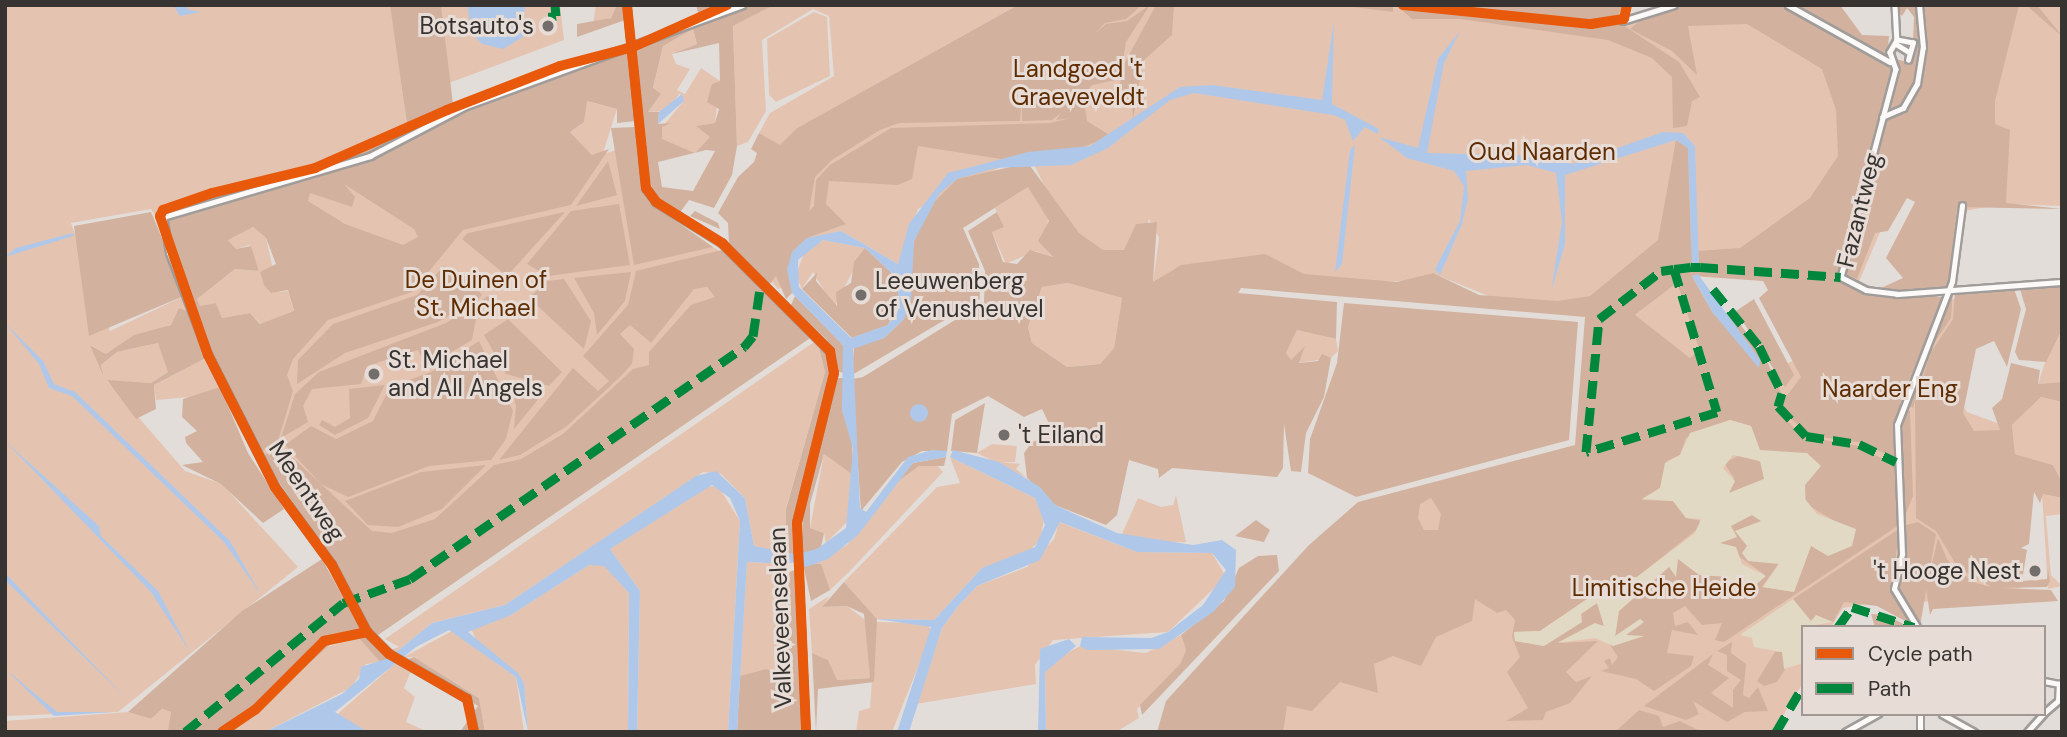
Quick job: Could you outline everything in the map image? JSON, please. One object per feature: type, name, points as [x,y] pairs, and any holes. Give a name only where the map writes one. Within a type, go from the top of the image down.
[{"type":"street","name":"Valkeveenselaan","points":[[627,5],[646,188],[656,202],[726,247],[830,352],[834,373],[799,506],[796,549],[806,732]]},
{"type":"street","points":[[633,48],[742,5]]},
{"type":"street","points":[[1623,21],[1674,5]]},
{"type":"street","points":[[1788,5],[1891,62],[1896,42],[1895,5]]},
{"type":"street","points":[[1882,117],[1903,108],[1917,84],[1923,48],[1919,5]]},
{"type":"street","points":[[1896,42],[1911,39],[1908,60]]},
{"type":"street","points":[[1896,42],[1909,52]]},
{"type":"street","name":"Meentweg","points":[[474,732],[467,699],[389,654],[367,632],[332,565],[257,457],[208,355],[169,253],[163,217],[370,156],[464,107],[633,48]]},
{"type":"street","name":"Fazantweg","points":[[1891,62],[1896,69],[1840,274],[1875,291],[1952,288]]},
{"type":"street","points":[[1916,625],[1894,589],[1902,554],[1896,425],[1952,288],[1962,206]]},
{"type":"street","points":[[1952,288],[2062,282]]},
{"type":"street","points":[[2046,711],[2058,701],[2060,684]]},
{"type":"street","points":[[1845,732],[1874,716]]},
{"type":"street","points":[[1946,716],[1974,732]]},
{"type":"street","points":[[2027,732],[2041,716]]},
{"type":"green space","points":[[5,5],[391,5],[407,126],[312,167],[159,208],[155,215],[151,209],[71,223],[110,331],[186,295],[194,314],[106,354],[91,345],[103,372],[101,365],[117,352],[158,343],[168,364],[168,372],[151,383],[107,381],[185,471],[222,484],[298,567],[118,712],[5,716]]},
{"type":"green space","points":[[390,5],[441,5],[453,104],[407,124]]},
{"type":"green space","points":[[441,5],[560,5],[564,40],[449,83]]},
{"type":"green space","points":[[596,5],[617,5],[617,15],[593,24]]},
{"type":"green space","points":[[617,5],[626,5],[628,19],[577,37],[577,24],[611,18]]},
{"type":"green space","points":[[696,5],[734,5],[699,16]]},
{"type":"green space","points":[[750,5],[774,5],[733,26],[737,146],[732,175],[714,208],[689,200],[679,214],[655,196],[650,182],[636,47]],"holes":[[[693,29],[697,44],[672,54],[719,43],[720,81],[712,84],[707,102],[719,109],[715,123],[696,126],[710,137],[695,153],[662,139],[662,127],[671,123],[658,124],[659,112],[648,112],[661,94],[653,88],[663,46]],[[706,150],[715,151],[693,191],[662,187],[658,162]]]},
{"type":"green space","points":[[774,5],[1018,5],[797,128],[780,146],[759,133],[770,113],[834,76],[829,16],[813,9],[762,40],[766,111],[748,142],[737,146],[733,26]]},
{"type":"green space","name":"Landgoed 't Graeveveldt","points":[[1018,5],[1142,5],[1126,19],[1105,23],[1094,34],[1106,24],[1127,21],[1150,5],[1126,42],[1120,79],[1092,85],[1083,96],[1087,121],[1111,136],[1078,149],[1001,159],[918,146],[912,179],[898,185],[829,181],[826,204],[846,224],[807,238],[792,252],[792,293],[786,299],[776,276],[770,284],[729,243],[728,223],[718,213],[738,177],[754,162],[757,153],[751,149],[759,133],[780,145],[797,128]],"holes":[[[1022,96],[1022,121],[1052,120],[1061,113],[1056,120],[1071,118],[1050,123],[891,128],[830,165],[816,180],[814,206],[809,211],[815,177],[832,160],[880,130],[899,123],[1020,121]]]},
{"type":"green space","points":[[1048,5],[1621,5],[1620,23],[1673,5],[1856,43],[1837,269],[1689,267],[1598,304],[1491,297],[1432,273],[1411,281],[1366,282],[1174,269],[1153,283],[1159,238],[1149,219],[1126,295],[1047,191],[1028,153],[918,209],[898,264],[841,231],[800,245],[789,285],[778,289],[771,281],[767,292],[816,334],[375,637],[339,567],[267,460],[233,389],[301,317],[264,219],[242,230],[253,227],[266,238],[278,292],[288,291],[294,312],[261,324],[250,313],[222,318],[216,303],[200,307],[197,299],[235,269],[259,271],[250,245],[236,249],[228,240],[172,221],[627,56],[565,131],[590,159],[624,147],[643,201],[739,264],[753,196]]},
{"type":"green space","points":[[1156,5],[1174,5],[1172,35],[1143,61],[1133,119],[1132,100],[1118,96],[1123,66]]},
{"type":"green space","points":[[1337,5],[1393,5],[1393,12]]},
{"type":"green space","points":[[1444,5],[1623,5],[1617,18],[1590,21]]},
{"type":"green space","name":"Naarder Eng","points":[[1658,5],[1840,5],[1862,35],[1889,36],[1887,57],[1912,63],[1914,17],[1907,8],[1902,16],[1897,12],[1901,5],[2019,5],[1995,101],[1995,124],[2010,130],[2006,203],[2062,209],[1957,207],[1948,288],[1895,292],[1856,283],[1881,288],[1903,278],[1886,258],[1915,202],[1907,198],[1888,231],[1875,233],[1857,279],[1848,275],[1843,283],[1875,294],[1945,297],[1901,398],[1894,458],[1862,443],[1808,435],[1783,411],[1782,402],[1801,377],[1759,298],[1768,290],[1763,281],[1692,276],[1713,313],[1752,349],[1728,317],[1735,317],[1767,361],[1781,393],[1776,407],[1801,436],[1859,446],[1894,465],[1899,525],[1724,642],[1715,640],[1722,623],[1702,625],[1685,606],[1673,613],[1675,626],[1688,622],[1698,635],[1672,630],[1667,653],[1694,656],[1691,666],[1654,691],[1636,679],[1601,671],[1609,668],[1604,661],[1610,658],[1612,665],[1618,657],[1610,645],[1639,637],[1625,635],[1644,623],[1615,637],[1619,611],[1678,559],[1728,576],[1729,585],[1738,589],[1753,587],[1765,575],[1720,543],[1736,537],[1730,526],[1752,515],[1762,521],[1748,546],[1748,561],[1779,563],[1762,587],[1794,592],[1811,546],[1851,531],[1806,504],[1805,485],[1818,464],[1807,454],[1760,451],[1751,426],[1730,420],[1686,438],[1680,455],[1667,461],[1660,488],[1642,500],[1673,501],[1686,518],[1703,521],[1701,526],[1637,577],[1618,578],[1540,631],[1514,632],[1515,641],[1544,646],[1582,622],[1581,614],[1597,603],[1605,619],[1604,626],[1560,643],[1598,641],[1566,672],[1576,682],[1592,676],[1570,703],[1546,712],[1543,720],[1506,721],[1528,708],[1507,672],[1520,657],[1512,637],[1515,620],[1506,610],[1497,613],[1475,599],[1472,621],[1436,637],[1421,666],[1393,656],[1374,664],[1378,693],[1340,682],[1312,711],[1287,706],[1283,732],[1157,732],[1166,701],[1309,545],[1358,502],[1575,445],[1585,317],[1241,288],[1238,293],[1337,302],[1336,339],[1297,330],[1286,353],[1291,360],[1305,346],[1299,363],[1318,361],[1322,354],[1331,358],[1324,397],[1306,433],[1301,472],[1291,471],[1284,424],[1283,468],[1277,477],[1172,468],[1159,478],[1158,469],[1129,460],[1117,515],[1106,525],[1055,505],[1027,478],[1024,453],[1032,442],[1054,434],[1042,409],[1024,417],[988,396],[952,414],[947,451],[922,451],[902,462],[861,511],[852,379],[863,377],[984,302],[985,271],[968,231],[997,212],[1004,227],[992,232],[1003,262],[1017,264],[1030,250],[1053,257],[1038,241],[1049,221],[1028,187],[963,228],[979,264],[980,299],[852,375],[854,347],[884,338],[904,319],[914,241],[931,205],[957,179],[1028,163],[1079,233],[1103,250],[1124,250],[1136,224],[1157,222],[1153,282],[1181,265],[1265,254],[1304,274],[1397,282],[1433,273],[1479,295],[1558,301],[1590,296],[1658,240],[1676,140],[1688,148],[1691,246],[1699,268],[1698,251],[1740,248],[1810,198],[1838,156],[1836,110],[1822,69],[1747,24],[1688,26],[1697,75],[1672,51],[1630,29]],"holes":[[[1068,283],[1122,298],[1114,348],[1100,364],[1067,367],[1032,343],[1028,327],[1042,287]],[[1677,283],[1699,349],[1690,358],[1635,315]],[[1431,498],[1441,514],[1438,530],[1424,530],[1418,518],[1420,504]]]},
{"type":"green space","points":[[1918,5],[2062,5],[2062,206],[2006,204],[1963,211],[1957,282],[1914,292],[1940,197],[1900,185],[1858,284],[1844,278],[1916,73]]},
{"type":"green space","points":[[2026,5],[2037,5],[2062,36],[2057,32]]},
{"type":"green space","points":[[1397,6],[1620,23],[1679,62],[1700,97],[1692,101],[1687,126],[1673,128],[1672,77],[1652,58],[1608,40],[1460,19],[1412,19]]},
{"type":"green space","points":[[814,12],[827,17],[830,76],[776,102],[769,95],[767,39]]},
{"type":"green space","points":[[693,29],[697,44],[672,54],[676,64],[690,69],[677,90],[685,94],[701,68],[720,81],[715,123],[697,126],[711,137],[695,153],[661,139],[662,127],[683,102],[680,93],[667,111],[648,112],[661,94],[653,89],[663,46]]},
{"type":"green space","points":[[631,49],[636,121],[617,123],[617,109],[587,101],[584,122],[570,132],[592,155],[609,149],[571,205],[463,230],[412,292],[328,320],[293,359],[287,375],[293,391],[278,441],[259,453],[208,351],[163,228],[165,212],[317,171],[487,100]],"holes":[[[344,184],[414,229],[418,237],[403,245],[345,224],[308,201],[310,193],[352,207],[355,197]],[[253,227],[266,238],[276,264],[260,272],[264,285],[271,293],[288,290],[294,311],[260,324],[250,313],[222,318],[216,303],[200,306],[197,299],[235,269],[259,271],[251,246],[236,249],[228,240]]]},
{"type":"green space","points":[[586,101],[617,109],[603,153],[592,155],[570,132],[584,122]]},
{"type":"green space","points":[[636,127],[649,202],[713,247],[634,265],[611,128]]},
{"type":"green space","points":[[608,161],[617,195],[576,206]]},
{"type":"green space","points":[[1029,186],[1048,219],[1044,247],[1053,258],[1035,251],[1006,264],[992,232],[1004,227],[995,208]]},
{"type":"green space","points":[[619,204],[630,265],[548,276],[527,264],[571,211]]},
{"type":"green space","points":[[695,211],[718,223],[720,229],[690,216]]},
{"type":"green space","points":[[151,212],[186,295],[89,336],[74,226]]},
{"type":"green space","points":[[565,212],[507,276],[462,239],[468,233]]},
{"type":"green space","points":[[824,240],[865,248],[834,307],[813,272],[802,289],[796,275],[805,250]]},
{"type":"green space","points":[[865,248],[898,279],[900,302],[888,325],[852,338],[802,289],[817,273],[816,281],[837,306],[836,292],[851,283],[854,262]]},
{"type":"green space","points":[[722,250],[816,334],[375,637],[339,567],[261,457],[280,446],[372,531],[392,533],[435,519],[494,465],[521,459],[563,434],[633,369],[649,365],[649,352],[691,305],[715,297],[707,287],[694,289],[651,343],[630,325],[620,334],[634,349],[632,364],[620,377],[567,426],[520,455],[499,460],[573,368],[598,391],[609,381],[583,356],[628,305],[636,271]]},
{"type":"green space","name":"De Duinen of St. Michael","points":[[444,266],[471,281],[482,295],[438,322],[345,353],[297,384],[298,360],[333,324],[417,295]]},
{"type":"green space","points":[[631,272],[625,301],[597,335],[594,313],[574,278]]},
{"type":"green space","points":[[564,279],[591,321],[584,349],[529,298],[547,281]]},
{"type":"green space","points":[[1068,283],[1122,298],[1114,348],[1100,364],[1067,367],[1032,343],[1028,327],[1042,287]]},
{"type":"green space","points":[[1677,283],[1699,349],[1690,358],[1634,316]]},
{"type":"green space","points":[[2062,284],[2062,329],[2046,362],[2019,360],[2015,352],[2026,309],[2019,286]]},
{"type":"green space","points":[[2013,286],[2021,309],[2007,367],[1994,341],[1976,349],[1963,413],[1974,431],[2000,430],[1992,408],[2002,399],[2011,363],[2040,370],[2038,384],[2062,382],[2062,402],[2041,397],[2012,425],[2015,454],[2053,465],[2062,482],[2062,498],[2043,494],[2040,503],[2034,492],[2029,544],[2021,548],[2027,550],[2022,581],[2047,579],[2048,569],[2050,581],[2047,587],[1997,588],[2051,590],[2058,601],[1933,609],[1930,615],[1926,588],[1938,538],[1947,559],[1955,569],[1976,583],[1992,587],[1958,568],[1936,531],[1916,518],[1915,402],[1931,352],[1953,319],[1955,289]]},
{"type":"green space","points":[[1953,291],[1951,318],[1930,349],[1913,408],[1905,404]]},
{"type":"green space","points":[[488,296],[492,300],[477,314],[472,340],[426,367],[418,350],[367,366],[361,384],[312,389],[303,406],[308,422],[281,438],[295,394],[319,372],[446,323]]},
{"type":"green space","points":[[795,296],[843,345],[844,373],[836,371],[827,340],[791,305]]},
{"type":"green space","name":"Limitische Heide","points":[[1981,297],[1961,402],[1967,412],[2000,424],[2021,588],[1897,606],[1913,625],[1872,603],[1843,608],[1832,625],[1801,625],[1801,686],[1773,732],[1163,732],[1364,503],[1576,466],[1725,387],[1837,344],[1894,305]]},
{"type":"green space","points":[[1754,299],[1794,375],[1785,387],[1736,311]]},
{"type":"green space","points":[[1344,303],[1578,322],[1569,440],[1356,497],[1308,473],[1310,439],[1337,363]]},
{"type":"green space","points":[[179,308],[194,314],[204,359],[154,385],[156,409],[136,419],[107,380],[151,383],[168,372],[158,343],[117,352],[101,365],[103,375],[90,345],[106,354],[134,335],[171,325]]},
{"type":"green space","points":[[508,319],[562,372],[549,386],[506,374],[484,335]]},
{"type":"green space","points":[[2062,329],[2062,382],[2038,384],[2054,335]]},
{"type":"green space","points":[[1297,330],[1336,339],[1338,351],[1331,358],[1298,363],[1304,349],[1291,361],[1286,353]]},
{"type":"green space","points":[[817,340],[825,372],[786,508],[785,553],[754,546],[745,498],[721,474],[703,472],[505,605],[432,623],[395,653],[390,650],[399,647],[385,639]]},
{"type":"green space","points":[[817,340],[828,354],[829,382],[796,513],[794,554],[785,553],[786,509],[825,372]]},
{"type":"green space","points":[[479,341],[513,411],[506,439],[491,460],[429,466],[348,497],[321,484],[285,445],[311,426],[336,439],[373,421],[390,387],[431,372]]},
{"type":"green space","points":[[204,359],[220,387],[202,396],[156,400],[154,385]]},
{"type":"green space","points":[[838,378],[845,378],[842,410],[852,438],[853,475],[824,454],[810,504],[810,528],[824,533],[821,547],[802,556],[803,509]]},
{"type":"green space","points":[[510,383],[545,391],[514,429],[516,406]]},
{"type":"green space","points":[[385,385],[368,418],[335,435],[319,425],[322,420],[335,427],[350,418],[349,389]]},
{"type":"green space","points":[[220,387],[248,453],[284,509],[263,523],[221,484],[182,465],[203,462],[186,443],[185,437],[197,431],[182,417],[183,399]]},
{"type":"green space","points":[[2041,397],[2062,402],[2062,482],[2053,465],[2015,454],[2012,425]]},
{"type":"green space","points":[[985,403],[977,453],[951,451],[955,420]]},
{"type":"green space","points":[[1903,408],[1910,411],[1913,496],[1902,523]]},
{"type":"green space","points":[[992,444],[1017,446],[1015,462],[1002,462],[1020,464],[1016,469],[1027,478],[977,453]]},
{"type":"green space","points":[[824,454],[853,475],[850,519],[826,543],[824,533],[810,528]]},
{"type":"green space","points":[[1742,454],[1763,463],[1764,479],[1729,493],[1734,478],[1724,463]]},
{"type":"green space","points":[[946,457],[944,466],[919,466],[892,486],[913,463]]},
{"type":"green space","points":[[950,457],[1035,498],[1045,515],[1040,540],[1028,552],[982,568],[934,620],[877,619],[844,582],[937,487],[960,483]]},
{"type":"green space","points":[[486,465],[442,509],[398,527],[368,525],[345,501],[421,472]]},
{"type":"green space","points":[[937,465],[943,472],[849,572],[830,590],[824,587],[806,567],[847,545],[892,486],[919,466]]},
{"type":"green space","points":[[718,486],[740,521],[728,732],[637,732],[640,591],[610,549],[700,487]]},
{"type":"green space","points":[[2042,494],[2062,498],[2062,514],[2046,516],[2051,575],[2062,586],[2048,589]]},
{"type":"green space","points":[[1176,495],[1186,542],[1148,542],[1122,534],[1138,498],[1161,507],[1173,505]]},
{"type":"green space","points":[[1256,520],[1270,530],[1264,542],[1235,536]]},
{"type":"green space","points":[[1059,522],[1137,552],[1212,553],[1226,577],[1168,632],[1053,640],[1035,665],[1036,684],[916,704],[942,628],[959,605],[977,586],[1027,567],[1054,539]]},
{"type":"green space","points":[[1918,522],[1936,534],[1920,625],[1901,605],[1896,589],[1902,526]]},
{"type":"green space","points":[[1899,529],[1892,592],[1914,625],[1877,606],[1844,602],[1833,622],[1811,622],[1793,599]]},
{"type":"green space","points":[[1277,555],[1279,571],[1142,715],[1140,705],[1180,664],[1186,650],[1181,635],[1224,601],[1239,568],[1258,556]]},
{"type":"green space","points":[[322,559],[363,634],[389,658],[380,662],[359,638],[334,641],[233,732],[135,732],[168,730],[171,712],[162,709],[151,719],[128,712],[242,611]]},
{"type":"green space","points":[[747,562],[786,564],[786,677],[740,676]]},
{"type":"green space","points":[[803,564],[821,564],[830,590],[811,601]]},
{"type":"green space","points":[[589,565],[604,565],[629,593],[628,732],[528,732],[524,683],[478,643],[470,627],[511,615]]},
{"type":"green space","points":[[795,570],[803,732],[737,732],[740,676],[767,669],[786,677],[789,572]]},
{"type":"green space","points":[[844,582],[877,619],[874,682],[818,689],[816,732],[812,653],[828,660],[837,680],[870,678],[864,614],[847,606],[822,607]]},
{"type":"green space","points":[[829,596],[823,607],[847,606],[868,622],[870,678],[836,680],[828,660],[812,653],[809,609]]},
{"type":"green space","points":[[1871,614],[1886,615],[1905,625],[1874,625]]},
{"type":"green space","points":[[876,622],[927,623],[932,632],[892,732],[856,732],[859,711],[870,708]]},
{"type":"green space","points":[[452,631],[516,677],[524,732],[485,732],[479,698],[414,657],[402,658]]},
{"type":"green space","points":[[1181,635],[1186,650],[1180,664],[1137,709],[1139,718],[1116,732],[1046,732],[1045,672],[1062,656],[1080,646],[1146,653]]},
{"type":"green space","points":[[360,638],[380,662],[366,664],[352,687],[265,732],[233,732],[319,649]]},
{"type":"green space","points":[[1732,642],[1731,653],[1746,664],[1743,695],[1749,698],[1758,687],[1768,711],[1745,712],[1727,722],[1693,701],[1699,714],[1686,720],[1644,706],[1713,654],[1708,665],[1729,678],[1711,693],[1733,708],[1733,690],[1741,680],[1727,671],[1727,655],[1717,651]]},
{"type":"green space","points":[[1775,652],[1782,652],[1786,668],[1777,682],[1764,686],[1757,681]]},
{"type":"green space","points":[[414,657],[479,698],[485,732],[460,732],[478,706],[406,660]]},
{"type":"green space","points":[[397,662],[411,671],[404,688],[415,697],[406,722],[428,732],[368,732],[334,717]]},
{"type":"green space","points":[[162,709],[171,712],[168,731],[5,732],[5,721],[128,712],[151,719]]},
{"type":"green space","points":[[1639,710],[1659,716],[1663,727],[1680,721],[1702,732],[1615,732]]},
{"type":"sand","points":[[1730,420],[1751,426],[1760,450],[1807,453],[1821,466],[1805,485],[1805,499],[1817,514],[1856,529],[1852,546],[1828,556],[1811,546],[1794,592],[1763,587],[1779,564],[1748,561],[1742,553],[1747,546],[1735,531],[1761,521],[1752,515],[1731,526],[1737,537],[1720,543],[1736,547],[1742,564],[1766,576],[1753,587],[1729,595],[1728,577],[1699,575],[1678,559],[1676,577],[1669,567],[1619,611],[1615,636],[1640,619],[1644,622],[1626,635],[1644,636],[1613,646],[1595,638],[1557,643],[1595,623],[1604,626],[1597,603],[1581,614],[1582,622],[1544,646],[1515,641],[1514,632],[1540,631],[1618,578],[1637,577],[1695,533],[1701,519],[1686,518],[1673,501],[1642,499],[1660,488],[1665,463],[1680,455],[1690,433]],"holes":[[[1733,455],[1760,461],[1764,479],[1729,493],[1735,481],[1723,468]]]},
{"type":"sand","points":[[1793,599],[1811,621],[1816,615],[1833,622],[1801,625],[1801,664],[1784,669],[1782,652],[1754,647],[1752,638],[1740,635]]},
{"type":"water","points":[[173,5],[185,5],[189,10],[201,12],[180,16]]},
{"type":"water","points":[[467,5],[525,5],[523,37],[503,49],[482,44],[472,34]]},
{"type":"water","points":[[1334,21],[1332,104],[1379,129],[1377,134],[1365,127],[1353,141],[1345,120],[1333,115],[1194,93],[1170,100],[1108,148],[1071,165],[996,168],[957,179],[939,194],[914,241],[911,301],[904,319],[884,338],[853,349],[860,508],[866,512],[908,457],[932,450],[947,451],[946,457],[913,463],[858,535],[828,559],[806,567],[798,560],[797,554],[817,549],[846,528],[853,449],[842,410],[843,345],[792,293],[787,270],[792,252],[807,238],[841,231],[898,264],[909,224],[948,173],[1028,152],[1090,146],[1180,87],[1212,85],[1322,100]],"holes":[[[823,240],[865,248],[898,279],[898,311],[888,325],[851,338],[799,287],[798,260]]]},
{"type":"water","points":[[1460,31],[1444,63],[1427,153],[1545,156],[1572,164],[1663,132],[1683,133],[1695,146],[1699,268],[1692,269],[1688,148],[1676,140],[1565,175],[1565,244],[1551,292],[1562,222],[1556,173],[1527,165],[1466,171],[1468,198],[1462,224],[1440,275],[1435,269],[1460,221],[1464,186],[1454,171],[1407,158],[1379,137],[1418,148],[1438,59]]},
{"type":"water","points":[[682,94],[684,101],[658,124],[659,112]]},
{"type":"water","points":[[1355,145],[1342,264],[1335,272],[1350,150]]},
{"type":"water","points":[[73,233],[73,236],[5,257],[16,248]]},
{"type":"water","points":[[1698,274],[1760,360],[1759,368],[1713,313],[1692,276]]},
{"type":"water","points":[[5,323],[43,361],[54,384],[75,392],[230,541],[261,595],[224,542],[72,396],[49,388],[39,364]]},
{"type":"water","points":[[919,404],[927,409],[928,413],[923,421],[919,422],[911,417],[910,413],[915,405]]},
{"type":"water","points":[[5,441],[99,526],[101,536],[158,591],[190,652],[151,592]]},
{"type":"water","points":[[953,450],[999,462],[1040,487],[1055,505],[1117,533],[1193,545],[1222,540],[1236,550],[1235,587],[1213,612],[1159,649],[1087,650],[1080,646],[1082,637],[1151,638],[1168,632],[1203,605],[1226,570],[1212,553],[1137,552],[1060,522],[1040,560],[977,586],[959,605],[942,628],[909,732],[897,732],[931,627],[877,619],[934,620],[982,568],[1035,547],[1045,525],[1035,498],[950,457]]},
{"type":"water","points":[[716,471],[745,498],[754,546],[794,554],[795,562],[747,562],[737,732],[728,732],[740,521],[730,498],[712,485],[610,549],[640,591],[637,732],[628,732],[629,593],[604,566],[589,565],[511,615],[468,632],[518,673],[524,683],[528,732],[516,677],[449,630],[416,647],[335,712],[368,732],[265,732],[342,694],[359,679],[361,667],[389,658],[432,623],[505,605],[696,476]]},
{"type":"water","points":[[5,573],[29,598],[128,700],[5,580]]},
{"type":"water","points":[[1069,639],[1076,646],[1045,672],[1046,732],[1038,732],[1040,649]]},
{"type":"water","points":[[5,669],[57,712],[113,712],[54,716]]},
{"type":"marked path","points":[[548,17],[556,16],[555,5]]},
{"type":"marked path","points":[[1674,269],[1717,412],[1586,452],[1599,319],[1661,271],[1674,269],[1691,267],[1700,267],[1841,277]]},
{"type":"marked path","points":[[185,732],[343,603],[410,579],[744,347],[753,336],[761,282]]},
{"type":"marked path","points":[[1713,289],[1759,346],[1782,393],[1778,406],[1806,436],[1859,444],[1896,462]]},
{"type":"marked path","points":[[1839,625],[1852,607],[1908,625]]},
{"type":"marked path","points":[[1776,732],[1801,689]]},
{"type":"cycle path","points":[[627,5],[646,188],[656,202],[722,243],[830,351],[834,373],[797,523],[806,732]]},
{"type":"cycle path","points":[[474,732],[467,699],[389,654],[367,632],[332,565],[275,487],[208,355],[160,216],[163,210],[212,193],[315,168],[447,110],[560,66],[633,47],[727,5]]},
{"type":"cycle path","points":[[1403,5],[1591,24],[1624,19],[1627,5]]},
{"type":"cycle path","points":[[222,732],[255,710],[324,641],[367,632]]},
{"type":"place","name":"Botsauto's","points":[[548,26]]},
{"type":"place","name":"Leeuwenberg of Venusheuvel","points":[[861,295]]},
{"type":"place","name":"St. Michael and All Angels","points":[[374,374]]},
{"type":"place","name":"'t Eiland","points":[[1004,435]]},
{"type":"place","name":"'t Hooge Nest","points":[[2035,571]]},
{"type":"park label","name":"Oud Naarden","points":[[1542,152]]}]
